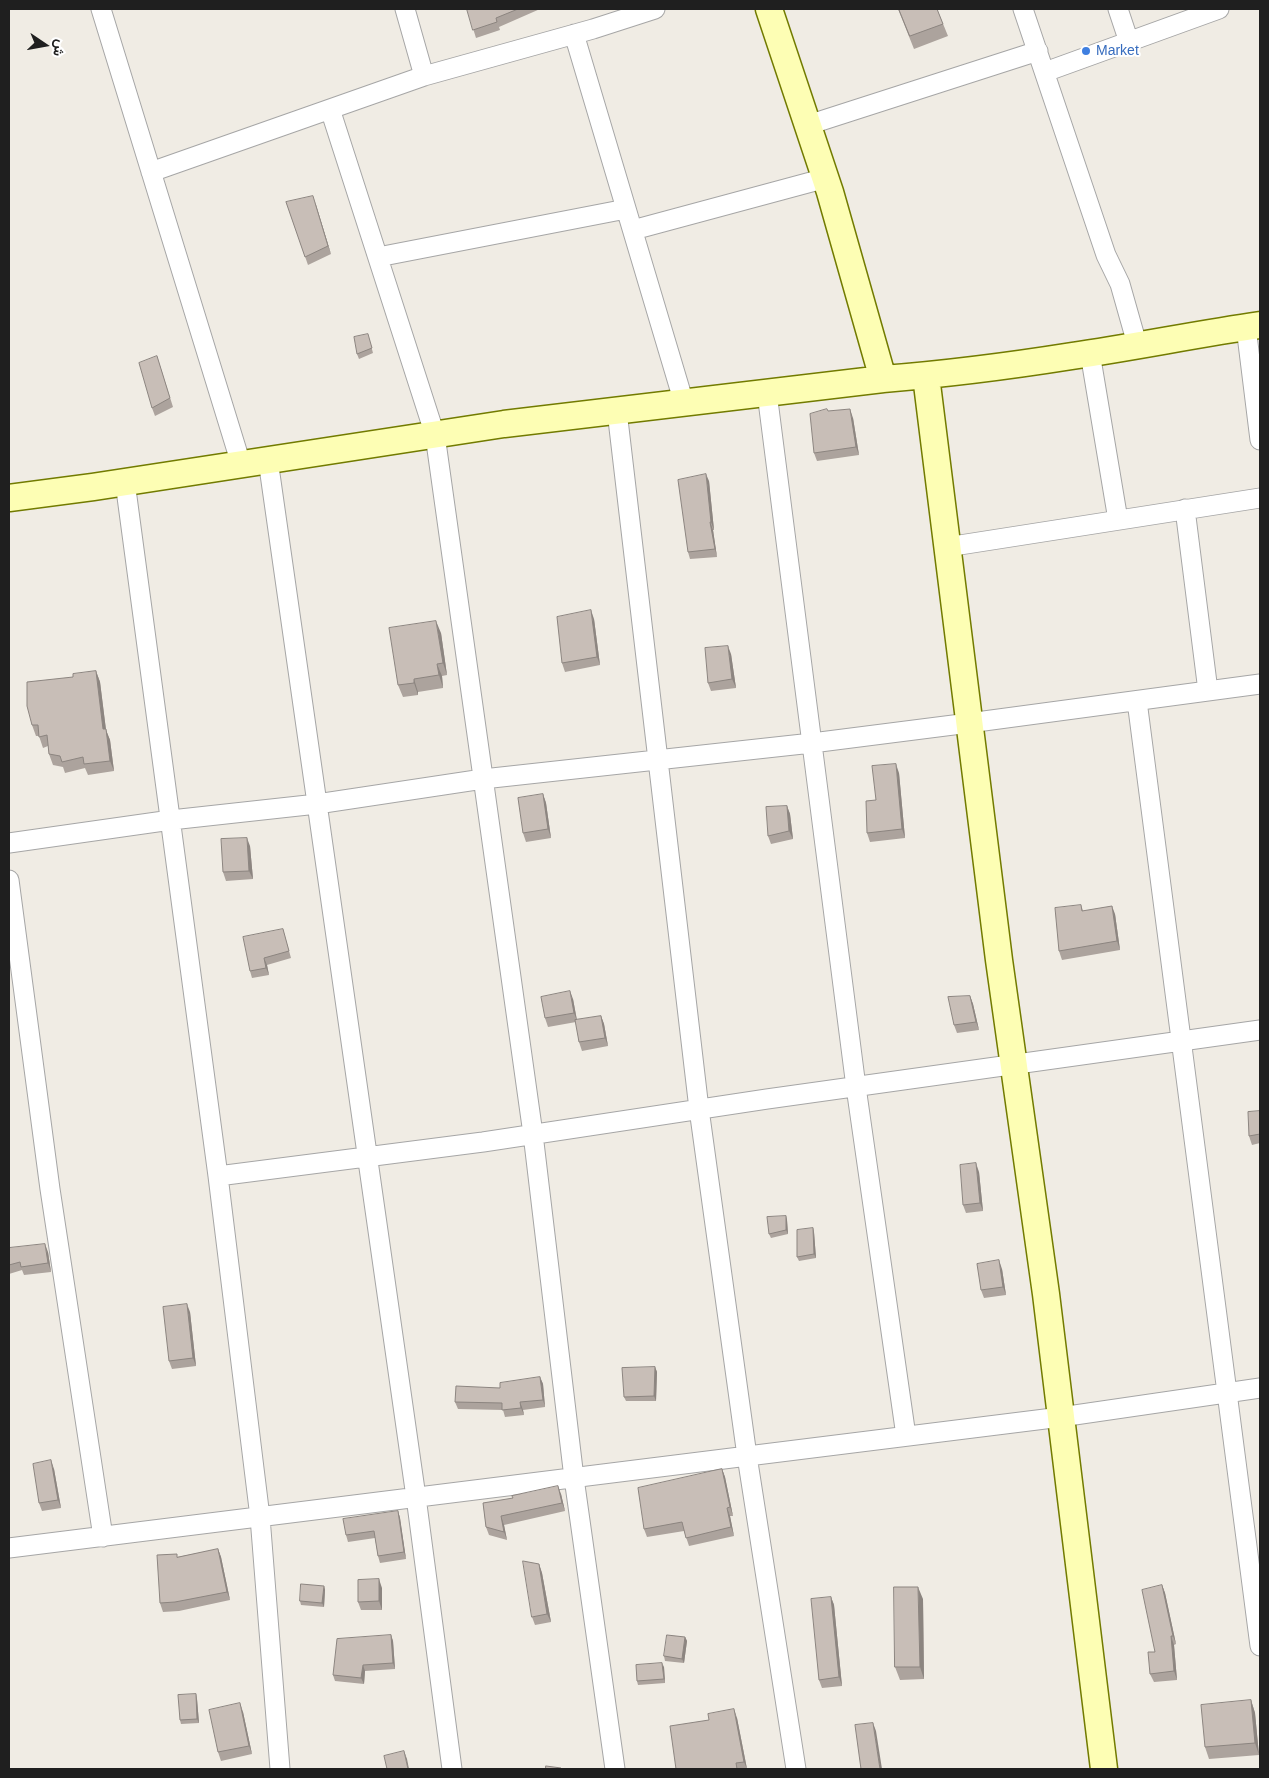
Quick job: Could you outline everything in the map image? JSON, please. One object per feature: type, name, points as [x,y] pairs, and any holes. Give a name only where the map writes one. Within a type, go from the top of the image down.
[{"type":"street","points":[[101,9],[241,464]]},
{"type":"street","points":[[405,9],[424,76]]},
{"type":"street","points":[[151,172],[424,76],[655,9]]},
{"type":"street","points":[[769,9],[826,178],[883,379]]},
{"type":"street","points":[[1024,9],[1106,255],[1120,284],[1137,344]]},
{"type":"street","points":[[1118,9],[1129,42]]},
{"type":"street","points":[[1045,72],[1210,10]]},
{"type":"street","points":[[574,34],[684,403]]},
{"type":"street","points":[[808,125],[1038,51]]},
{"type":"street","points":[[330,109],[435,435],[533,1134],[574,1478],[615,1769]]},
{"type":"street","points":[[633,230],[826,178]]},
{"type":"street","points":[[378,258],[626,209]]},
{"type":"street","points":[[9,498],[504,424],[883,379],[926,376],[1090,353],[1253,326],[1260,440]]},
{"type":"street","points":[[1090,353],[1118,520]]},
{"type":"street","points":[[926,376],[969,724],[1045,1285],[1104,1769]]},
{"type":"street","points":[[766,393],[856,1087],[906,1436]]},
{"type":"street","points":[[617,410],[699,1110],[748,1456],[796,1769]]},
{"type":"street","points":[[268,460],[416,1497],[452,1769]]},
{"type":"street","points":[[125,482],[218,1176],[260,1517],[280,1769]]},
{"type":"street","points":[[947,547],[1260,498]]},
{"type":"street","points":[[1186,509],[1208,691]]},
{"type":"street","points":[[9,843],[170,820],[317,804],[483,779],[969,724],[1260,684]]},
{"type":"street","points":[[1138,701],[1179,1041],[1260,1646]]},
{"type":"street","points":[[9,880],[51,1199],[103,1536]]},
{"type":"street","points":[[218,1176],[533,1134],[1260,1030]]},
{"type":"street","points":[[9,1548],[1061,1417],[1260,1388]]},
{"type":"building","points":[[467,9],[518,9],[496,18],[497,22],[473,30]]},
{"type":"building","points":[[899,9],[937,9],[943,24],[910,36]]},
{"type":"building","points":[[313,196],[328,246],[305,257],[286,202]]},
{"type":"building","points":[[368,334],[372,348],[357,354],[354,337]]},
{"type":"building","points":[[157,356],[170,398],[152,408],[139,363]]},
{"type":"building","points":[[827,409],[828,411],[850,409],[856,447],[814,453],[810,414]]},
{"type":"building","points":[[706,474],[710,522],[715,549],[688,552],[678,480]]},
{"type":"building","points":[[591,610],[597,657],[562,663],[557,617]]},
{"type":"building","points":[[436,621],[443,663],[437,664],[439,675],[414,679],[414,683],[398,685],[389,628]]},
{"type":"building","points":[[728,646],[732,679],[708,683],[705,648]]},
{"type":"building","points":[[96,671],[103,729],[106,729],[110,761],[84,764],[83,757],[62,762],[60,756],[49,754],[47,735],[39,737],[38,725],[32,725],[27,706],[27,682],[73,677],[73,674]]},
{"type":"building","points":[[896,764],[902,829],[867,833],[866,801],[876,800],[872,766]]},
{"type":"building","points":[[543,794],[548,829],[523,833],[518,798]]},
{"type":"building","points":[[787,806],[789,831],[768,836],[766,807]]},
{"type":"building","points":[[247,838],[249,871],[223,872],[221,839]]},
{"type":"building","points":[[1081,905],[1082,911],[1112,906],[1117,941],[1059,951],[1055,908]]},
{"type":"building","points":[[283,929],[289,951],[264,958],[266,968],[250,971],[243,937]]},
{"type":"building","points":[[570,991],[574,1013],[545,1018],[541,997]]},
{"type":"building","points":[[970,996],[976,1022],[954,1025],[948,997]]},
{"type":"building","points":[[601,1016],[605,1038],[579,1042],[575,1020]]},
{"type":"building","points":[[1260,1111],[1260,1134],[1249,1136],[1248,1112]]},
{"type":"building","points":[[976,1163],[980,1203],[963,1205],[960,1165]]},
{"type":"building","points":[[786,1216],[786,1230],[769,1234],[767,1217]]},
{"type":"building","points":[[813,1228],[814,1254],[797,1257],[797,1230]]},
{"type":"building","points":[[45,1244],[48,1263],[21,1267],[20,1262],[9,1265],[9,1248]]},
{"type":"building","points":[[999,1260],[1003,1287],[981,1290],[977,1264]]},
{"type":"building","points":[[187,1304],[193,1358],[169,1361],[163,1307]]},
{"type":"building","points":[[655,1367],[654,1396],[624,1397],[622,1368]]},
{"type":"building","points":[[540,1377],[543,1400],[520,1402],[521,1408],[502,1410],[502,1403],[455,1402],[456,1386],[500,1388],[500,1383]]},
{"type":"building","points":[[51,1460],[58,1500],[39,1503],[33,1464]]},
{"type":"building","points":[[722,1469],[730,1507],[727,1508],[731,1527],[686,1538],[682,1522],[644,1529],[638,1488]]},
{"type":"building","points":[[558,1486],[562,1503],[501,1516],[504,1532],[486,1527],[483,1503],[513,1498],[512,1496]]},
{"type":"building","points":[[398,1511],[404,1552],[378,1556],[374,1531],[346,1535],[343,1519]]},
{"type":"building","points":[[218,1549],[227,1592],[160,1603],[157,1555],[177,1554],[177,1557]]},
{"type":"building","points":[[523,1561],[539,1564],[547,1614],[532,1617]]},
{"type":"building","points":[[379,1579],[379,1601],[358,1602],[358,1580]]},
{"type":"building","points":[[301,1584],[324,1586],[322,1603],[300,1601]]},
{"type":"building","points":[[1162,1585],[1173,1636],[1171,1636],[1174,1671],[1150,1674],[1148,1652],[1155,1652],[1142,1590]]},
{"type":"building","points":[[894,1587],[918,1587],[920,1667],[895,1667]]},
{"type":"building","points":[[831,1597],[839,1677],[819,1680],[811,1599]]},
{"type":"building","points":[[391,1635],[393,1663],[363,1665],[361,1678],[333,1675],[337,1639]]},
{"type":"building","points":[[667,1635],[685,1637],[682,1659],[664,1656]]},
{"type":"building","points":[[662,1663],[664,1679],[637,1681],[636,1665]]},
{"type":"building","points":[[196,1694],[197,1719],[180,1720],[178,1695]]},
{"type":"building","points":[[1251,1700],[1255,1743],[1205,1747],[1201,1705]]},
{"type":"building","points":[[240,1703],[249,1746],[218,1752],[209,1710]]},
{"type":"building","points":[[734,1709],[744,1762],[736,1763],[737,1769],[676,1769],[670,1726],[709,1720],[708,1714]]},
{"type":"building","points":[[873,1723],[880,1769],[861,1769],[855,1725]]},
{"type":"building","points":[[404,1751],[408,1769],[387,1769],[384,1756]]},
{"type":"building","points":[[546,1766],[561,1768],[561,1769],[546,1769]]},
{"type":"place","name":"Market","points":[[1086,51]]}]
